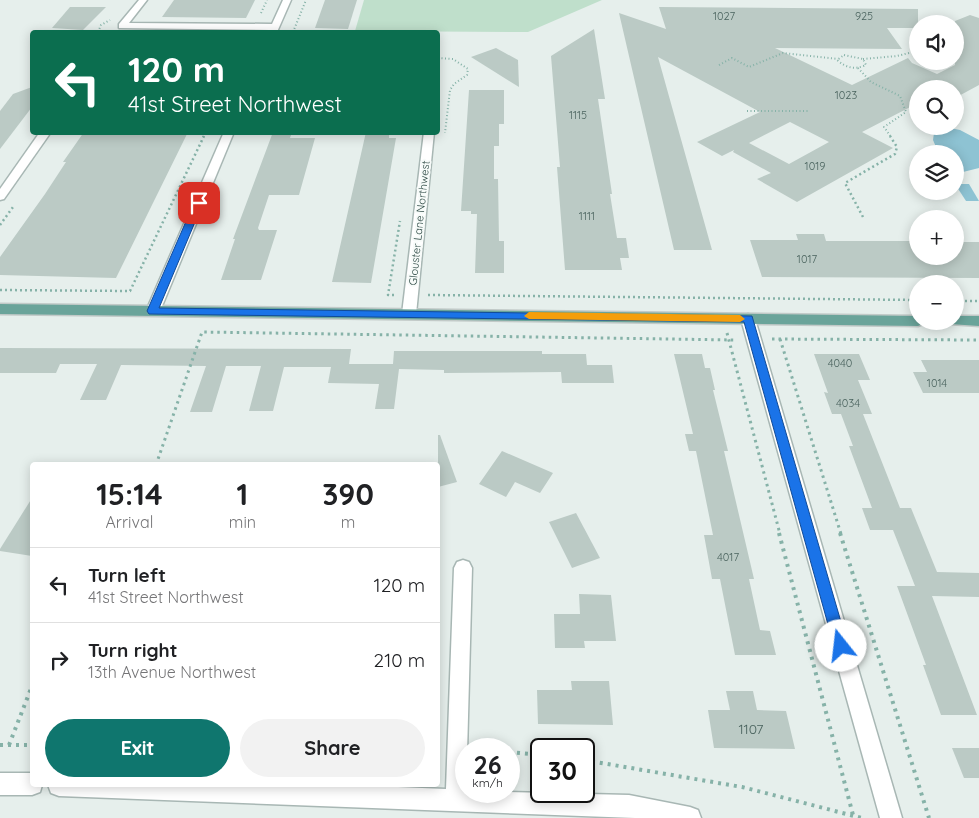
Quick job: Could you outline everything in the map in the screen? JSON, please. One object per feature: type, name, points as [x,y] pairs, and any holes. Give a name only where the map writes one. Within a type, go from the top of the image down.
[{"type":"main road","points":[[0,309],[909,321]]},
{"type":"main road","points":[[964,321],[979,321]]},
{"type":"street","points":[[143,0],[122,26],[274,30],[287,0]]},
{"type":"street","points":[[0,197],[44,135]]},
{"type":"street","points":[[152,311],[228,135]]},
{"type":"street","name":"Glouster Lane Northwest","points":[[410,314],[429,135]]},
{"type":"street","points":[[748,319],[891,818]]},
{"type":"street","points":[[458,738],[463,568]]},
{"type":"street","points":[[0,784],[30,784]]},
{"type":"street","points":[[116,787],[455,799]]},
{"type":"street","points":[[520,802],[629,806],[690,818]]},
{"type":"path","points":[[261,14],[268,0]]},
{"type":"path","points":[[294,30],[306,0]]},
{"type":"path","points":[[719,65],[732,58],[750,67],[783,53],[838,59],[844,55],[863,59],[892,57],[909,52]]},
{"type":"path","points":[[838,59],[841,64],[858,68],[866,65],[863,59]]},
{"type":"path","points":[[858,68],[862,76],[869,81],[900,96],[906,112],[884,127],[897,147],[895,154],[845,183],[863,217]]},
{"type":"path","points":[[747,111],[810,111]]},
{"type":"path","points":[[0,290],[130,291],[205,135]]},
{"type":"path","points":[[428,295],[909,300]]},
{"type":"path","points":[[964,301],[979,301]]},
{"type":"path","points":[[157,462],[202,332],[729,340],[853,815]]},
{"type":"path","points":[[753,340],[780,338],[979,340]]},
{"type":"path","points":[[780,338],[929,818]]},
{"type":"path","points":[[9,745],[30,691]]},
{"type":"path","points":[[0,745],[30,745]]},
{"type":"path","points":[[595,762],[742,787],[862,818]]},
{"type":"green space","points":[[364,0],[602,0],[528,32],[355,30]]},
{"type":"water","points":[[964,132],[979,140],[979,168],[964,172],[964,145],[935,145],[934,135],[964,135]]},
{"type":"water","points":[[964,184],[969,184],[979,201],[966,201],[964,198]]},
{"type":"building","points":[[174,0],[255,0],[246,18],[162,17]]},
{"type":"building","points":[[325,0],[357,0],[348,29],[315,28]]},
{"type":"building","points":[[70,7],[106,7],[83,30],[52,28]]},
{"type":"building","points":[[659,7],[918,9],[918,15],[909,15],[909,28],[887,28],[902,49],[775,48],[852,85],[908,58],[909,70],[928,70],[937,74],[945,70],[964,70],[964,17],[970,15],[979,18],[979,85],[964,93],[964,80],[909,80],[909,108],[862,132],[893,148],[797,202],[757,179],[771,173],[733,152],[734,150],[722,156],[697,142],[760,112],[658,57],[712,250],[674,250],[619,13],[666,29]],"holes":[[[790,122],[829,142],[789,164],[749,143]]]},
{"type":"building","points":[[594,29],[605,99],[598,99],[612,194],[610,194],[617,238],[626,238],[629,258],[620,258],[622,270],[565,270],[557,167],[560,167],[551,56]]},
{"type":"building","points":[[496,48],[518,60],[519,87],[471,57]]},
{"type":"building","points":[[30,88],[30,110],[0,149],[0,111],[13,94]]},
{"type":"building","points":[[469,90],[504,90],[504,124],[499,124],[499,146],[494,146],[494,179],[498,179],[499,241],[504,241],[504,273],[475,273],[477,214],[471,214],[471,211],[461,211]]},
{"type":"building","points":[[82,135],[187,135],[116,278],[0,275],[0,257],[66,162],[63,162]]},
{"type":"building","points":[[272,135],[291,135],[290,138],[315,138],[299,195],[269,195],[258,228],[259,230],[277,230],[261,280],[221,280],[235,239],[233,239]]},
{"type":"building","points":[[365,135],[389,135],[389,138],[396,138],[371,283],[332,282]]},
{"type":"building","points":[[796,234],[824,234],[826,241],[909,241],[909,265],[964,265],[964,242],[979,242],[979,278],[964,278],[964,275],[909,275],[909,278],[762,277],[750,240],[798,240]]},
{"type":"building","points":[[0,348],[351,349],[349,364],[393,364],[394,351],[542,351],[542,354],[586,354],[587,365],[612,365],[614,383],[562,383],[561,372],[444,373],[444,370],[399,369],[394,409],[375,409],[379,384],[328,383],[331,367],[284,367],[273,411],[249,411],[261,366],[226,366],[212,412],[190,412],[206,366],[121,365],[106,400],[80,400],[97,364],[60,364],[56,373],[0,373]]},
{"type":"building","points":[[674,354],[702,354],[705,368],[710,368],[715,390],[713,390],[728,451],[724,451],[754,579],[749,579],[760,630],[770,631],[776,655],[735,655],[720,579],[712,579],[704,535],[713,535],[696,451],[689,451],[685,434],[693,434]]},
{"type":"building","points":[[814,354],[859,354],[870,380],[858,380],[872,414],[863,414],[900,508],[911,508],[937,572],[979,573],[979,597],[932,596],[977,715],[941,715],[923,665],[926,665],[897,586],[915,586],[893,530],[870,530],[862,508],[872,508],[849,446],[853,446],[841,414],[832,414],[824,392],[828,393]]},
{"type":"building","points":[[921,360],[979,360],[979,393],[923,393],[913,372],[927,372]]},
{"type":"building","points":[[438,435],[440,435],[457,482],[440,486],[440,462],[438,462]]},
{"type":"building","points":[[502,451],[553,473],[540,493],[515,482],[506,497],[479,484]]},
{"type":"building","points":[[30,501],[30,556],[0,551]]},
{"type":"building","points":[[576,513],[600,558],[572,568],[549,522]]},
{"type":"building","points":[[579,594],[611,595],[616,641],[584,641],[585,648],[555,648],[554,614],[580,614]]},
{"type":"building","points":[[571,681],[609,681],[613,725],[538,724],[537,690],[572,690]]},
{"type":"building","points":[[726,691],[753,691],[757,710],[786,711],[795,749],[714,748],[708,710],[730,710]]},
{"type":"building","points":[[952,748],[979,748],[979,778],[964,778]]},
{"type":"slow traffic","points":[[529,316],[740,319]]},
{"type":"route","points":[[199,203],[152,311],[748,319],[841,646]]}]
